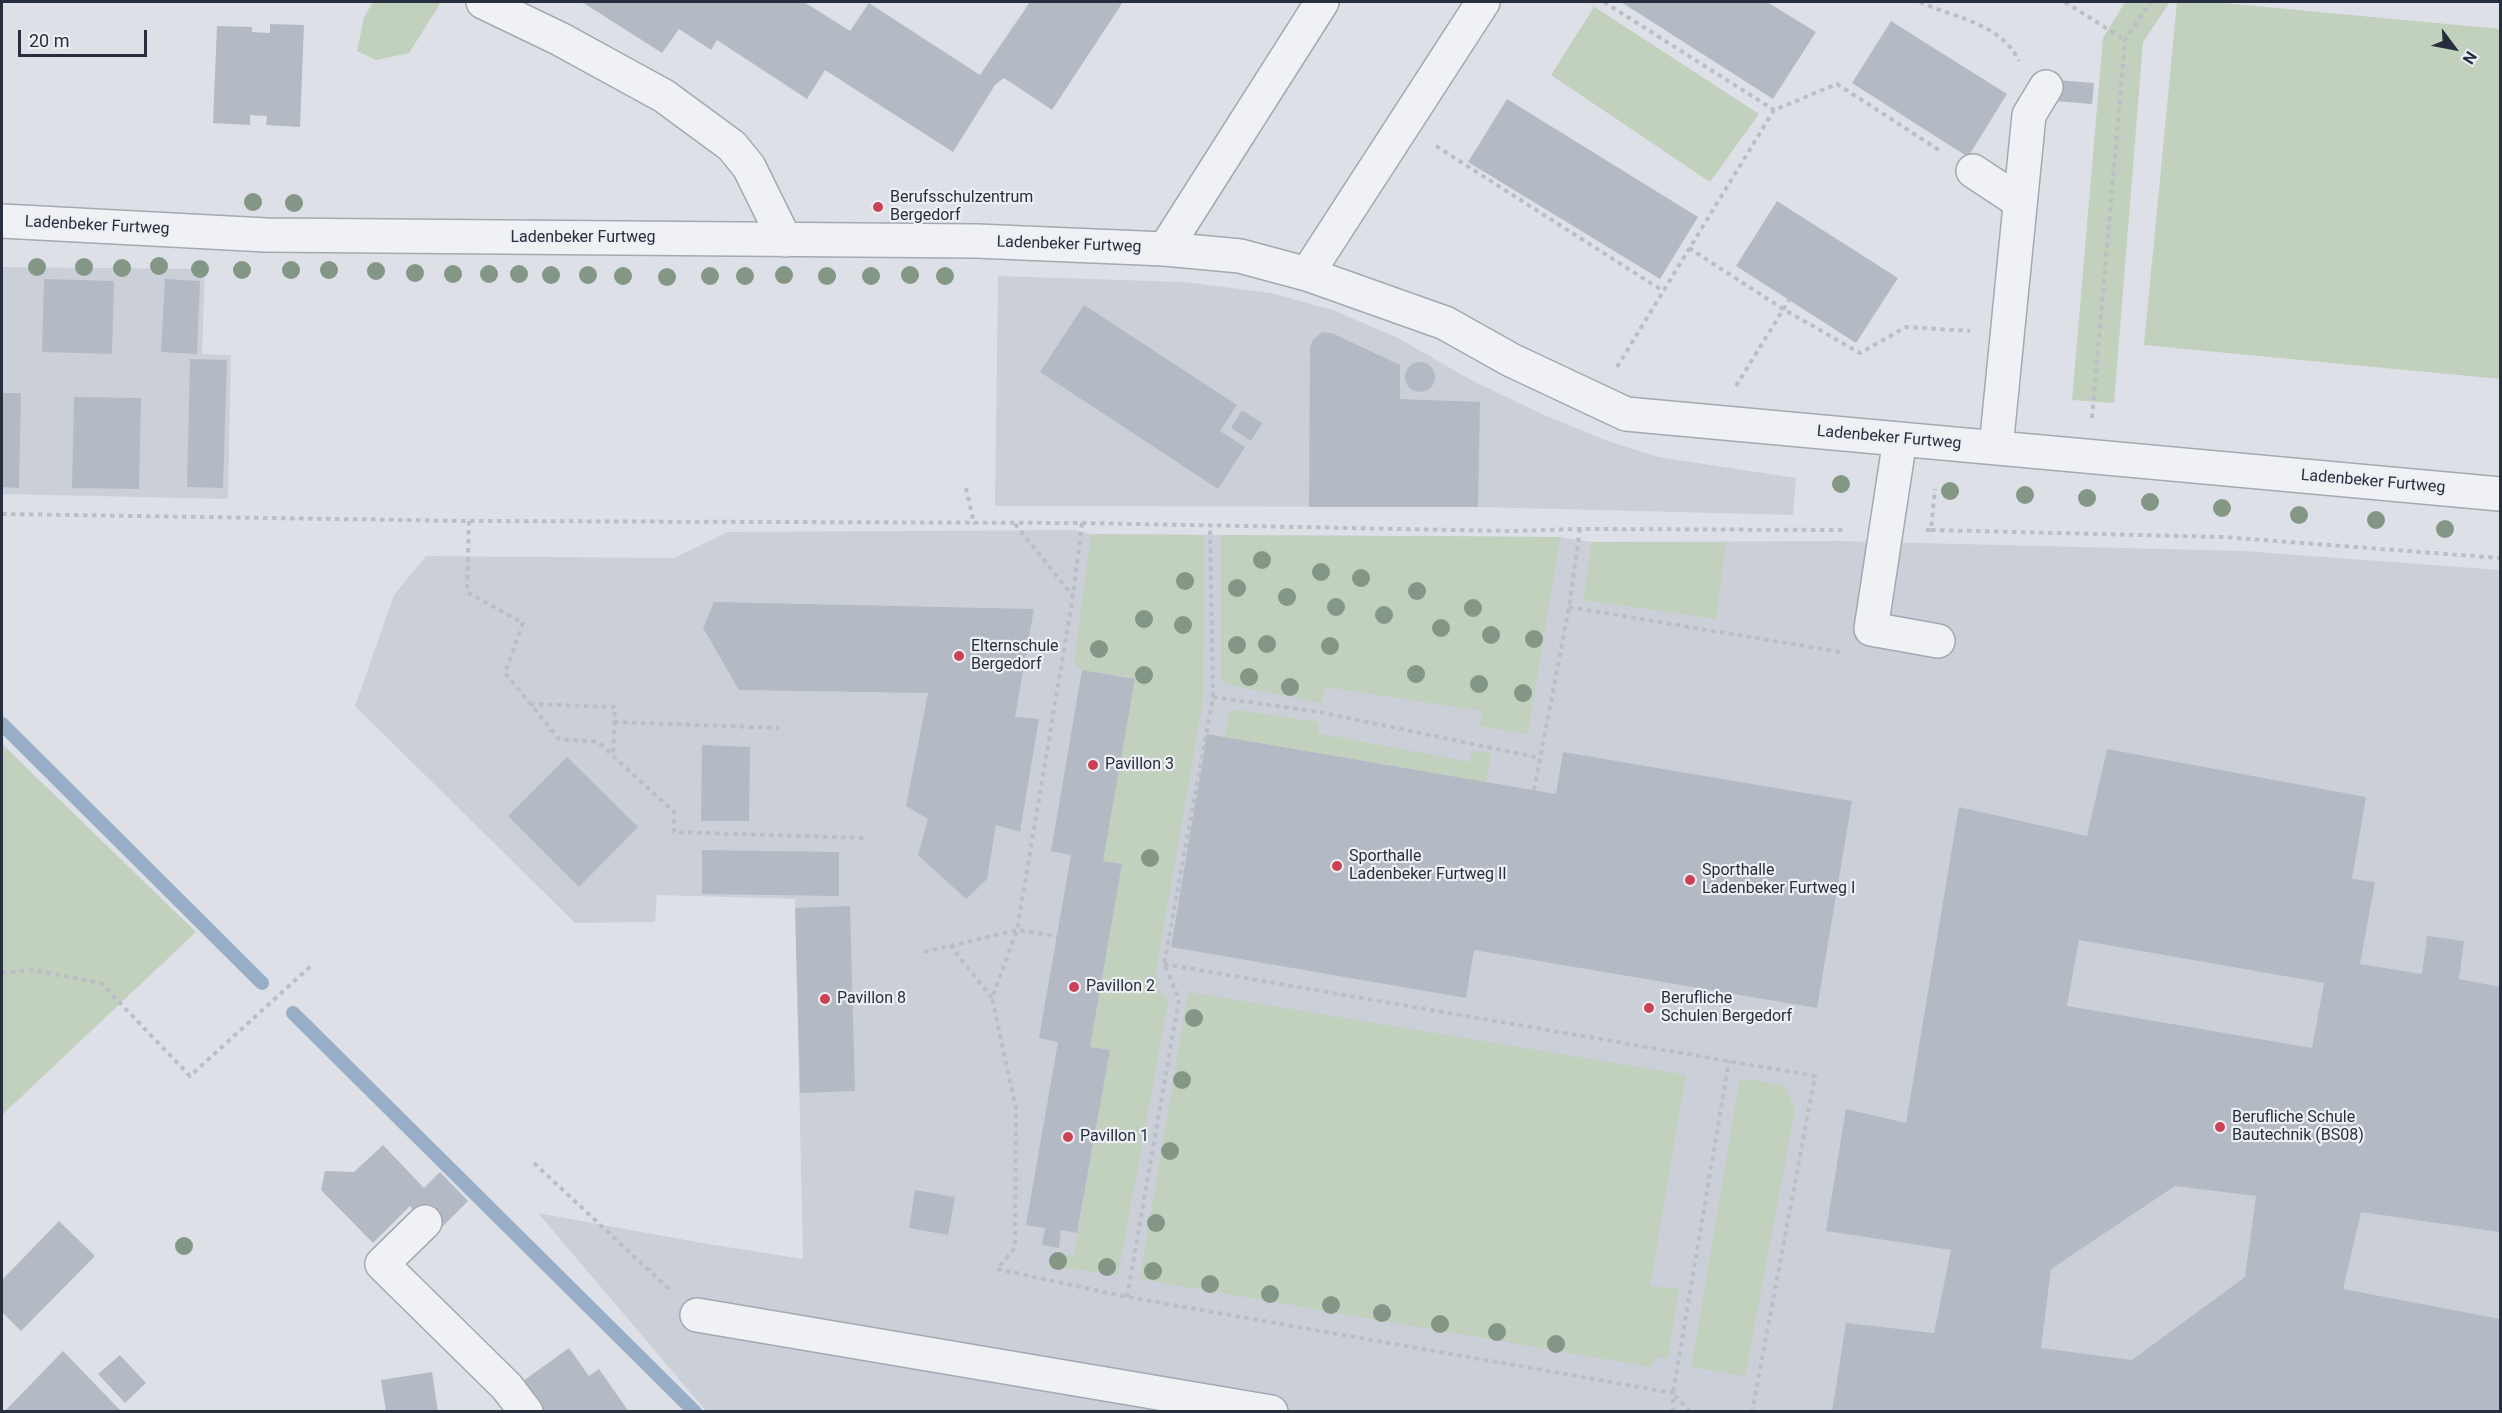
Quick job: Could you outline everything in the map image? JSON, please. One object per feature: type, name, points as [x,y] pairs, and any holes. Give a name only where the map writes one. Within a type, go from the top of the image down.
[{"type":"street","points":[[483,2],[560,39],[664,96],[732,146],[749,167],[785,240]]},
{"type":"street","name":"Ladenbeker Furtweg","points":[[1165,249],[1322,2]]},
{"type":"street","points":[[1306,274],[1483,2]]},
{"type":"street","points":[[1996,447],[2029,115],[2035,77]]},
{"type":"street","points":[[1973,171],[2020,202]]},
{"type":"street","name":"Ladenbeker Furtweg","points":[[2,221],[267,235],[976,241],[1165,249],[1240,256],[1306,274],[1445,323],[1511,360],[1626,414],[2500,494]]},
{"type":"street","points":[[1900,439],[1871,629],[1938,641]]},
{"type":"street","points":[[425,1222],[382,1263],[507,1387],[526,1412]]},
{"type":"street","points":[[697,1316],[1270,1412]]},
{"type":"path","points":[[1604,2],[1774,111]]},
{"type":"path","points":[[1920,2],[1941,12],[1984,26],[2014,52],[2035,77]]},
{"type":"path","points":[[2065,2],[2125,40]]},
{"type":"path","points":[[2089,455],[2125,40],[2151,2]]},
{"type":"path","points":[[1596,400],[1774,111],[1837,84],[1973,171]]},
{"type":"path","points":[[1403,125],[1664,291]]},
{"type":"path","points":[[1689,248],[1783,309],[1860,353],[1906,327],[2008,333]]},
{"type":"path","points":[[1714,422],[1789,300]]},
{"type":"path","points":[[1931,530],[1940,443]]},
{"type":"path","points":[[966,488],[974,524]]},
{"type":"path","points":[[2,514],[470,521],[1082,524],[1510,531],[1580,529],[1931,530],[2223,537],[2500,558]]},
{"type":"path","points":[[470,521],[467,592],[523,623],[505,673],[559,739],[598,742],[674,812],[674,832],[865,838]]},
{"type":"path","points":[[1015,524],[1073,596]]},
{"type":"path","points":[[992,998],[1017,930],[1073,596],[1082,524]]},
{"type":"path","points":[[1127,1297],[1179,999],[1164,964],[1213,697],[1210,526]]},
{"type":"path","points":[[1534,790],[1569,607],[1580,529]]},
{"type":"path","points":[[1569,607],[1845,653],[1871,629]]},
{"type":"path","points":[[1213,697],[1318,712],[1540,758]]},
{"type":"path","points":[[529,704],[615,706],[613,756]]},
{"type":"path","points":[[614,722],[779,728]]},
{"type":"path","points":[[924,952],[1017,930],[1057,936]]},
{"type":"path","points":[[950,945],[992,998],[1016,1109],[1014,1248],[997,1269],[1127,1297],[1673,1393],[1690,1412]]},
{"type":"path","points":[[2,973],[32,970],[101,983],[190,1076],[313,964]]},
{"type":"path","points":[[1164,964],[1815,1076],[1752,1412]]},
{"type":"path","points":[[1673,1412],[1673,1393],[1729,1061]]},
{"type":"path","points":[[534,1163],[697,1316]]},
{"type":"shaded area","points":[[2,267],[205,269],[202,354],[231,355],[228,499],[2,494]]},
{"type":"shaded area","points":[[998,276],[1185,282],[1271,293],[1333,310],[1398,338],[1471,380],[1544,415],[1605,440],[1658,457],[1796,478],[1793,515],[1478,507],[995,506]]},
{"type":"shaded area","name":"Berufliche Schulen Bergedorf","points":[[1075,530],[1091,534],[1560,537],[1592,542],[1840,541],[2244,551],[2500,570],[2500,1411],[706,1411],[538,1213],[803,1259],[795,899],[657,895],[655,922],[575,923],[355,706],[394,595],[426,556],[674,558],[728,532]]},
{"type":"green space","points":[[373,2],[437,2],[440,4],[409,53],[376,60],[357,51],[364,17]]},
{"type":"green space","points":[[1587,2],[1759,114],[1710,182],[1551,75],[1594,7]]},
{"type":"green space","points":[[2125,2],[2170,2],[2143,42],[2114,403],[2072,400],[2103,38]]},
{"type":"green space","points":[[2177,2],[2213,2],[2500,29],[2500,379],[2144,345]]},
{"type":"green space","points":[[1091,534],[1204,535],[1203,700],[1156,971],[1158,991],[1169,997],[1118,1275],[1052,1266],[1055,1253],[1074,1256],[1110,1050],[1090,1047],[1122,864],[1103,861],[1135,679],[1082,670],[1074,664]]},
{"type":"green space","points":[[1221,535],[1560,537],[1528,734],[1480,726],[1482,711],[1325,687],[1322,703],[1224,684],[1221,679]]},
{"type":"green space","points":[[1592,542],[1726,542],[1716,619],[1583,600]]},
{"type":"green space","points":[[1230,709],[1319,722],[1317,733],[1470,762],[1472,750],[1491,754],[1486,782],[1225,737]]},
{"type":"green space","points":[[2,744],[196,932],[2,1115]]},
{"type":"green space","points":[[1188,992],[1686,1075],[1650,1286],[1679,1289],[1668,1359],[1655,1357],[1651,1367],[1140,1279]]},
{"type":"green space","points":[[1740,1078],[1785,1086],[1795,1110],[1745,1376],[1691,1367]]},
{"type":"building","points":[[582,2],[804,2],[850,31],[869,3],[980,75],[1030,2],[1123,2],[1052,110],[1004,78],[995,85],[953,152],[825,70],[807,99],[717,40],[711,50],[679,29],[662,53]]},
{"type":"building","points":[[1621,2],[1767,2],[1816,32],[1773,99]]},
{"type":"building","points":[[1891,21],[2007,94],[1968,157],[1852,83]]},
{"type":"building","points":[[270,24],[304,25],[300,127],[266,125],[267,116],[250,115],[250,125],[213,123],[217,26],[252,27],[252,32],[270,33]]},
{"type":"building","points":[[2056,80],[2094,83],[2092,104],[2055,101]]},
{"type":"building","points":[[1507,99],[1698,217],[1660,279],[1468,162]]},
{"type":"building","points":[[1777,201],[1898,278],[1856,343],[1736,266]]},
{"type":"building","points":[[44,279],[114,281],[112,354],[42,352]]},
{"type":"building","points":[[165,279],[200,281],[197,354],[161,352]]},
{"type":"building","points":[[1084,305],[1237,405],[1220,431],[1245,447],[1218,489],[1040,372]]},
{"type":"building","points":[[1322,332],[1332,333],[1400,365],[1400,399],[1480,402],[1478,507],[1309,507],[1310,347],[1313,340]]},
{"type":"building","points":[[190,359],[227,360],[223,488],[187,487]]},
{"type":"building","points":[[1420,362],[1430,367],[1435,377],[1430,387],[1420,392],[1410,387],[1405,377],[1410,367]]},
{"type":"building","points":[[2,393],[21,393],[19,488],[2,487]]},
{"type":"building","points":[[74,397],[141,398],[139,489],[72,488]]},
{"type":"building","points":[[1242,410],[1262,423],[1251,441],[1231,428]]},
{"type":"building","points":[[714,602],[1034,609],[1015,717],[1039,719],[1020,832],[996,825],[987,879],[966,899],[918,855],[928,819],[906,806],[928,693],[739,690],[703,628]]},
{"type":"building","points":[[1082,670],[1135,679],[1103,861],[1122,864],[1090,1047],[1110,1050],[1077,1233],[1061,1230],[1059,1248],[1042,1245],[1045,1228],[1026,1225],[1058,1042],[1039,1038],[1071,855],[1051,851]]},
{"type":"building","points":[[1207,734],[1556,794],[1563,752],[1852,801],[1817,1008],[1474,950],[1466,998],[1171,947]]},
{"type":"building","points":[[702,745],[750,747],[749,821],[701,821]]},
{"type":"building","points":[[2107,749],[2366,797],[2352,879],[2375,882],[2360,964],[2422,974],[2427,936],[2464,941],[2459,979],[2500,987],[2500,1232],[2361,1212],[2343,1289],[2500,1319],[2500,1412],[1832,1412],[1846,1323],[1934,1333],[1951,1250],[1826,1231],[1846,1109],[1906,1123],[1959,807],[2087,836]],"holes":[[[2079,940],[2324,983],[2312,1048],[2067,1006]],[[2175,1186],[2256,1196],[2245,1277],[2132,1360],[2041,1348],[2051,1269]]]},
{"type":"building","points":[[567,757],[638,827],[579,887],[508,816]]},
{"type":"building","points":[[702,850],[839,852],[839,896],[702,894]]},
{"type":"building","name":"Pavillon 8","points":[[850,906],[855,1091],[800,1093],[795,908]]},
{"type":"building","points":[[383,1145],[424,1188],[440,1172],[468,1201],[436,1233],[410,1206],[373,1243],[321,1190],[325,1171],[354,1172]]},
{"type":"building","points":[[915,1190],[955,1197],[948,1235],[909,1228]]},
{"type":"building","points":[[59,1221],[95,1256],[21,1331],[2,1312],[2,1280]]},
{"type":"building","points":[[569,1348],[589,1376],[599,1369],[629,1412],[545,1412],[523,1381]]},
{"type":"building","points":[[63,1351],[122,1412],[4,1412]]},
{"type":"building","points":[[120,1355],[146,1383],[125,1403],[98,1374]]},
{"type":"building","points":[[432,1372],[438,1412],[386,1412],[381,1380]]},
{"type":"waterway","points":[[2,724],[262,983]]},
{"type":"waterway","points":[[293,1013],[695,1412]]},
{"type":"place","name":"Berufsschulzentrum Bergedorf","points":[[878,207]]},
{"type":"place","name":"Elternschule Bergedorf","points":[[959,656]]},
{"type":"place","name":"Pavillon 3","points":[[1093,765]]},
{"type":"place","name":"Sporthalle Ladenbeker Furtweg II","points":[[1337,866]]},
{"type":"place","name":"Sporthalle Ladenbeker Furtweg I","points":[[1690,880]]},
{"type":"place","name":"Pavillon 2","points":[[1074,987]]},
{"type":"place","name":"Pavillon 8","points":[[825,999]]},
{"type":"place","name":"Berufliche Schulen Bergedorf","points":[[1649,1008]]},
{"type":"place","name":"Berufliche Schule Bautechnik (BS08)","points":[[2220,1127]]},
{"type":"place","name":"Pavillon 1","points":[[1068,1137]]}]
